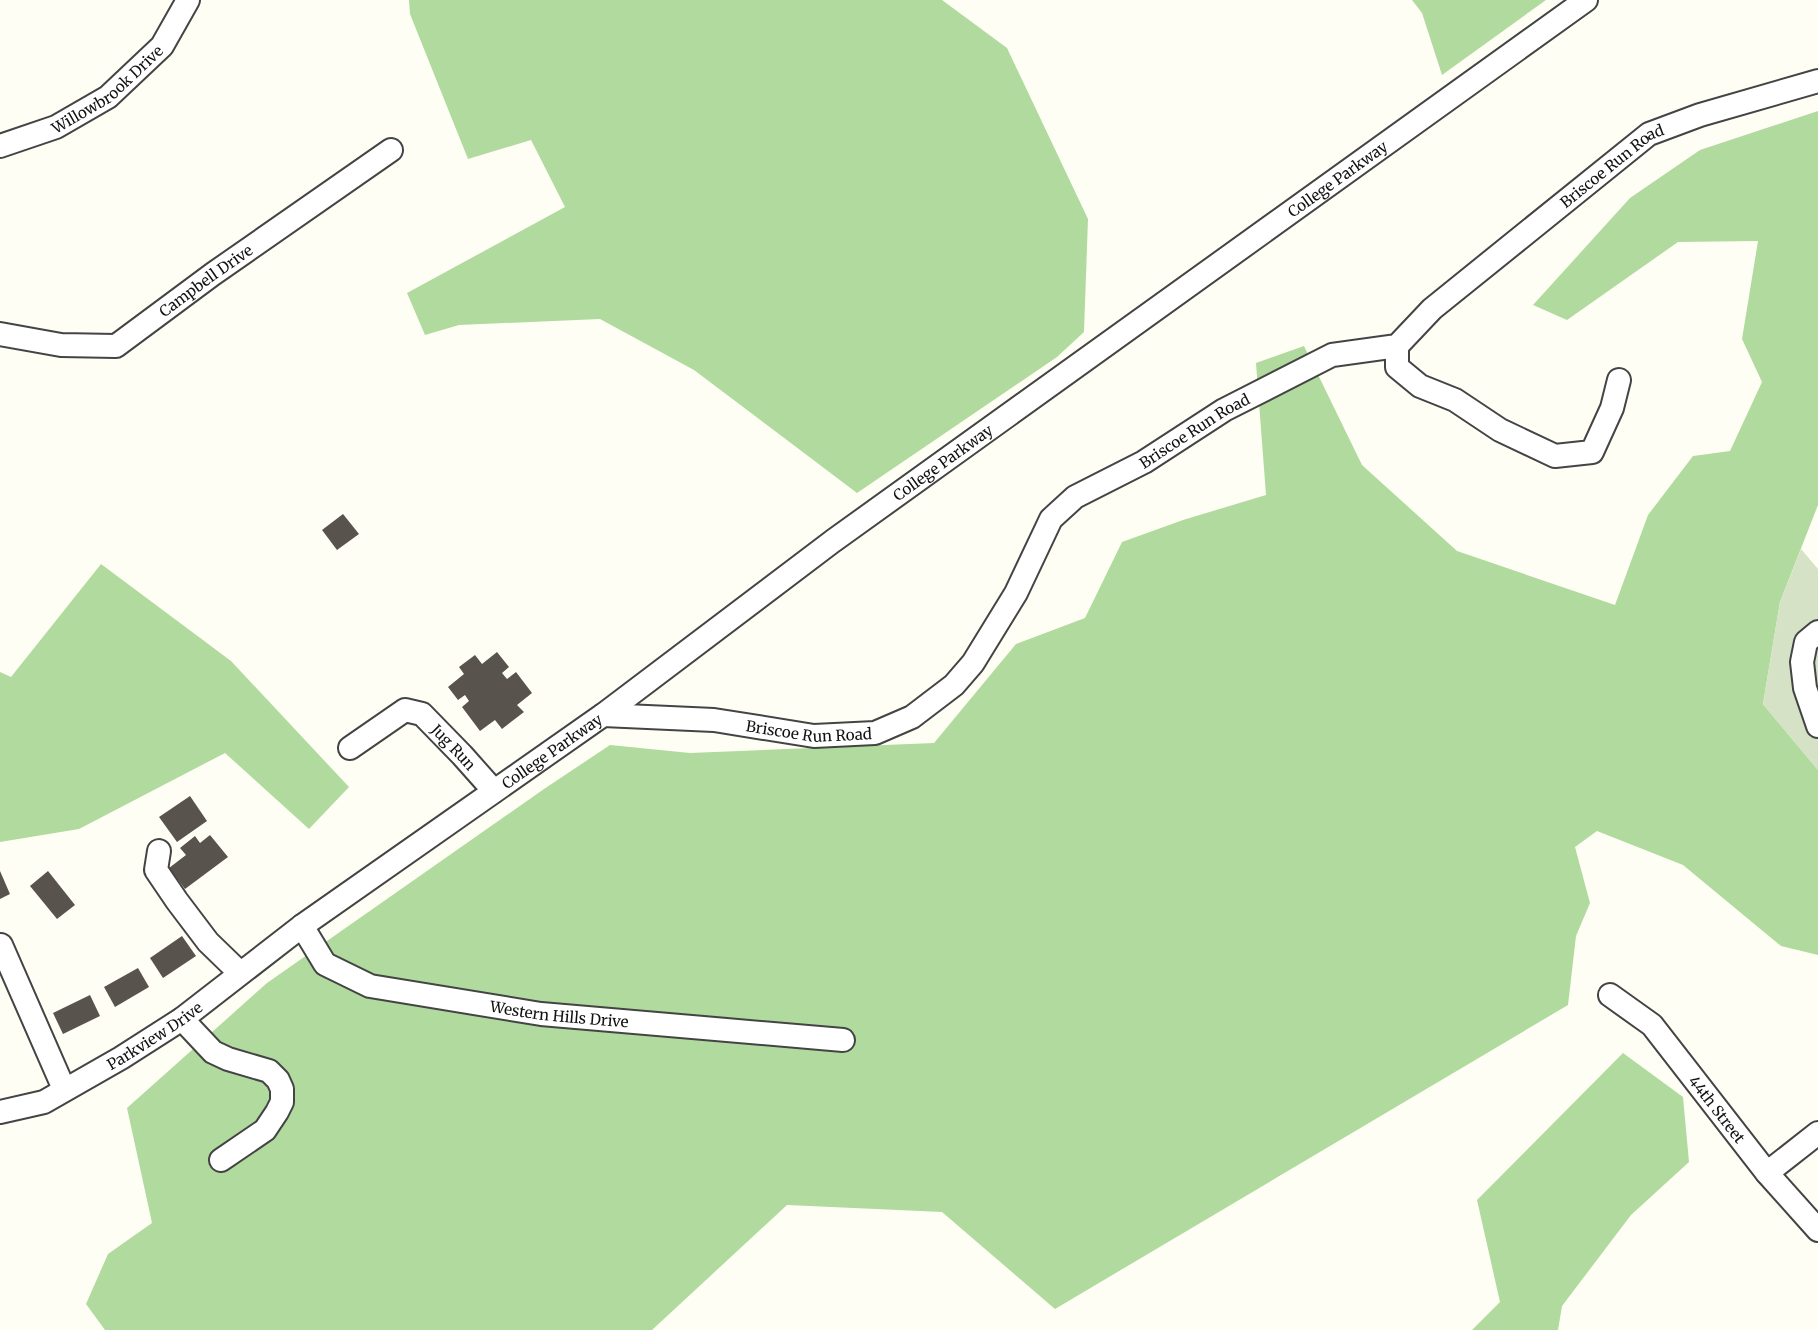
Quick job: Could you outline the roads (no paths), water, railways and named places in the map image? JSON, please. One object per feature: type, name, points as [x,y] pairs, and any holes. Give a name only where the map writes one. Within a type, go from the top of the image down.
[{"type":"street","name":"Willowbrook Drive","points":[[0,146],[56,127],[108,97],[162,46],[188,0]]},
{"type":"street","name":"College Parkway","points":[[302,926],[603,715],[833,541],[1586,0]]},
{"type":"street","name":"Briscoe Run Road","points":[[603,715],[714,720],[814,736],[875,733],[912,717],[954,686],[973,663],[1016,593],[1051,519],[1074,497],[1144,462],[1224,410],[1332,355],[1397,346],[1432,309],[1648,134],[1818,81]]},
{"type":"street","name":"Campbell Drive","points":[[0,334],[61,345],[116,346],[213,274],[391,150]]},
{"type":"street","points":[[1397,346],[1397,367],[1420,386],[1455,400],[1500,430],[1555,456],[1592,452],[1612,408],[1618,380]]},
{"type":"street","points":[[1818,632],[1806,642],[1802,662],[1805,688],[1818,726]]},
{"type":"street","name":"Jug Run","points":[[350,748],[405,710],[422,714],[494,790]]},
{"type":"street","points":[[159,850],[156,870],[177,902],[208,942],[240,973]]},
{"type":"street","name":"Parkview Drive","points":[[0,1112],[44,1102],[120,1058],[182,1019],[302,926]]},
{"type":"street","name":"Western Hills Drive","points":[[302,926],[326,964],[370,986],[541,1014],[843,1040]]},
{"type":"street","points":[[1,945],[64,1089]]},
{"type":"street","name":"44th Street","points":[[1610,995],[1652,1025],[1767,1173],[1818,1230]]},
{"type":"street","points":[[182,1019],[213,1052],[228,1059],[269,1071],[278,1080],[282,1089],[282,1102],[265,1130],[221,1160]]},
{"type":"street","points":[[1767,1173],[1818,1132]]}]
